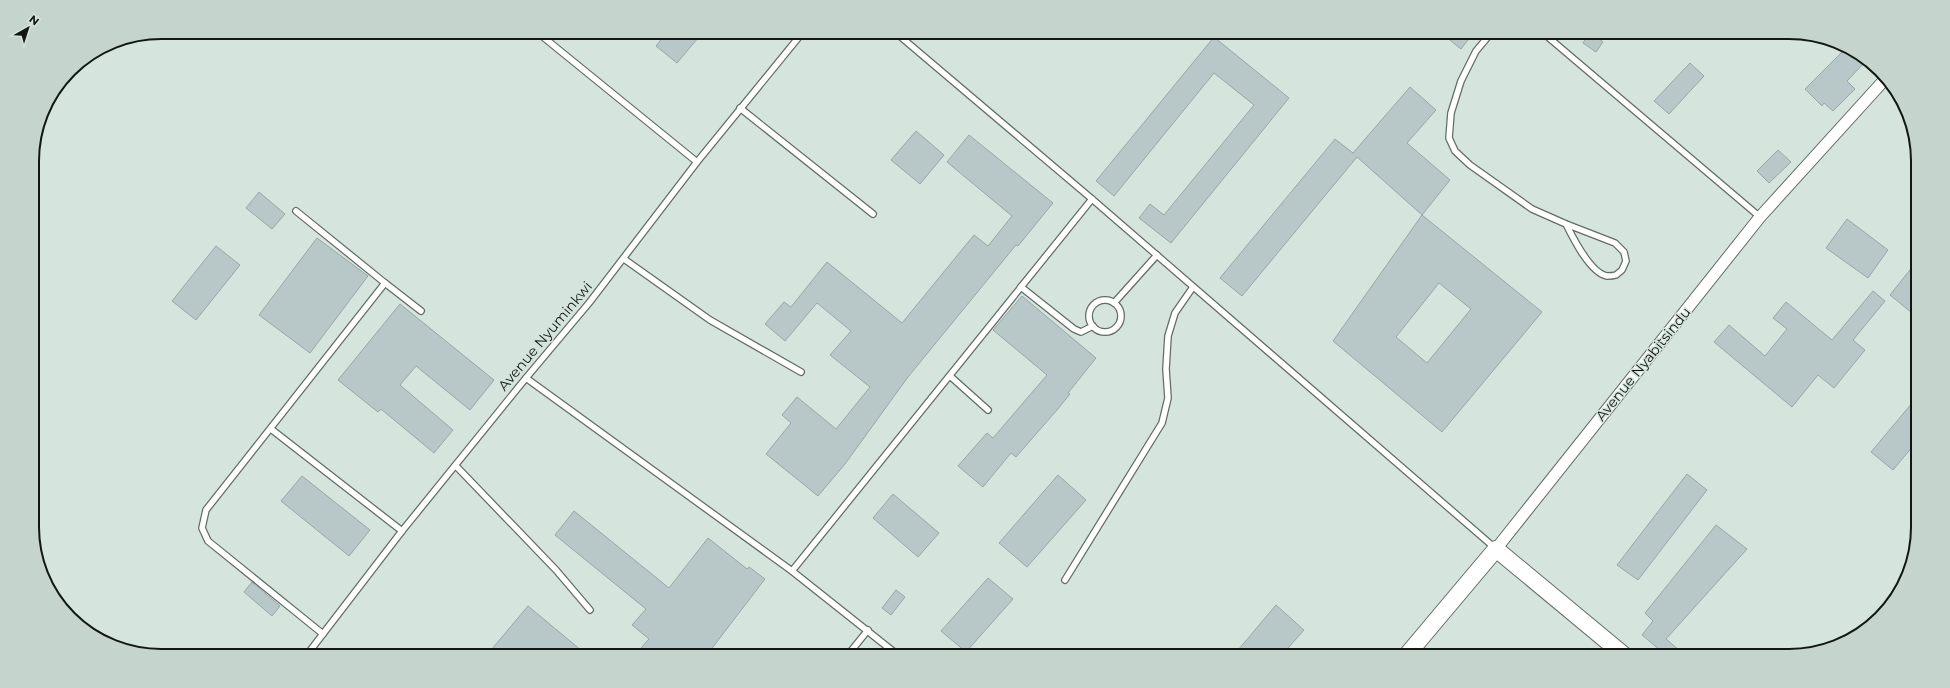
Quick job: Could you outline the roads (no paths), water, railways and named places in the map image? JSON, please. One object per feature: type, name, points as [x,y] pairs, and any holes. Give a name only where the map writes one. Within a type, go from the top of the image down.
[{"type":"street","name":"Avenue Nyabitsindu","points":[[1412,649],[1496,549],[1760,217],[1882,83]]},
{"type":"street","points":[[1496,549],[1617,649]]},
{"type":"lane","points":[[546,39],[697,162]]},
{"type":"lane","name":"Avenue Nyuminkwi","points":[[311,649],[402,531],[624,259],[697,162],[797,39]]},
{"type":"lane","points":[[903,39],[1092,199],[1496,549]]},
{"type":"lane","points":[[1486,39],[1476,51],[1461,81],[1451,113],[1449,138],[1455,151],[1470,165],[1532,209],[1615,243],[1624,252],[1626,261],[1622,270],[1616,275],[1606,276],[1592,266],[1581,252],[1566,224]]},
{"type":"lane","points":[[1552,40],[1760,217]]},
{"type":"lane","points":[[740,108],[872,214]]},
{"type":"lane","points":[[792,571],[1092,199]]},
{"type":"lane","points":[[296,211],[421,311]]},
{"type":"lane","points":[[1114,303],[1157,255]]},
{"type":"lane","points":[[624,259],[710,320],[801,372]]},
{"type":"lane","points":[[323,634],[208,541],[202,528],[206,510],[385,283]]},
{"type":"lane","points":[[1065,580],[1162,422],[1168,398],[1166,369],[1168,336],[1175,313],[1193,286]]},
{"type":"lane","points":[[1021,287],[1074,329],[1081,332],[1093,326]]},
{"type":"lane","points":[[1105,300],[1114,303],[1120,310],[1121,319],[1117,327],[1109,332],[1100,331],[1093,326],[1090,318],[1091,309],[1097,302],[1105,300]]},
{"type":"lane","points":[[950,376],[988,410]]},
{"type":"lane","points":[[526,378],[792,571],[891,649]]},
{"type":"lane","points":[[271,429],[402,531]]},
{"type":"lane","points":[[456,466],[556,570],[590,610]]},
{"type":"lane","points":[[853,649],[868,630]]}]
